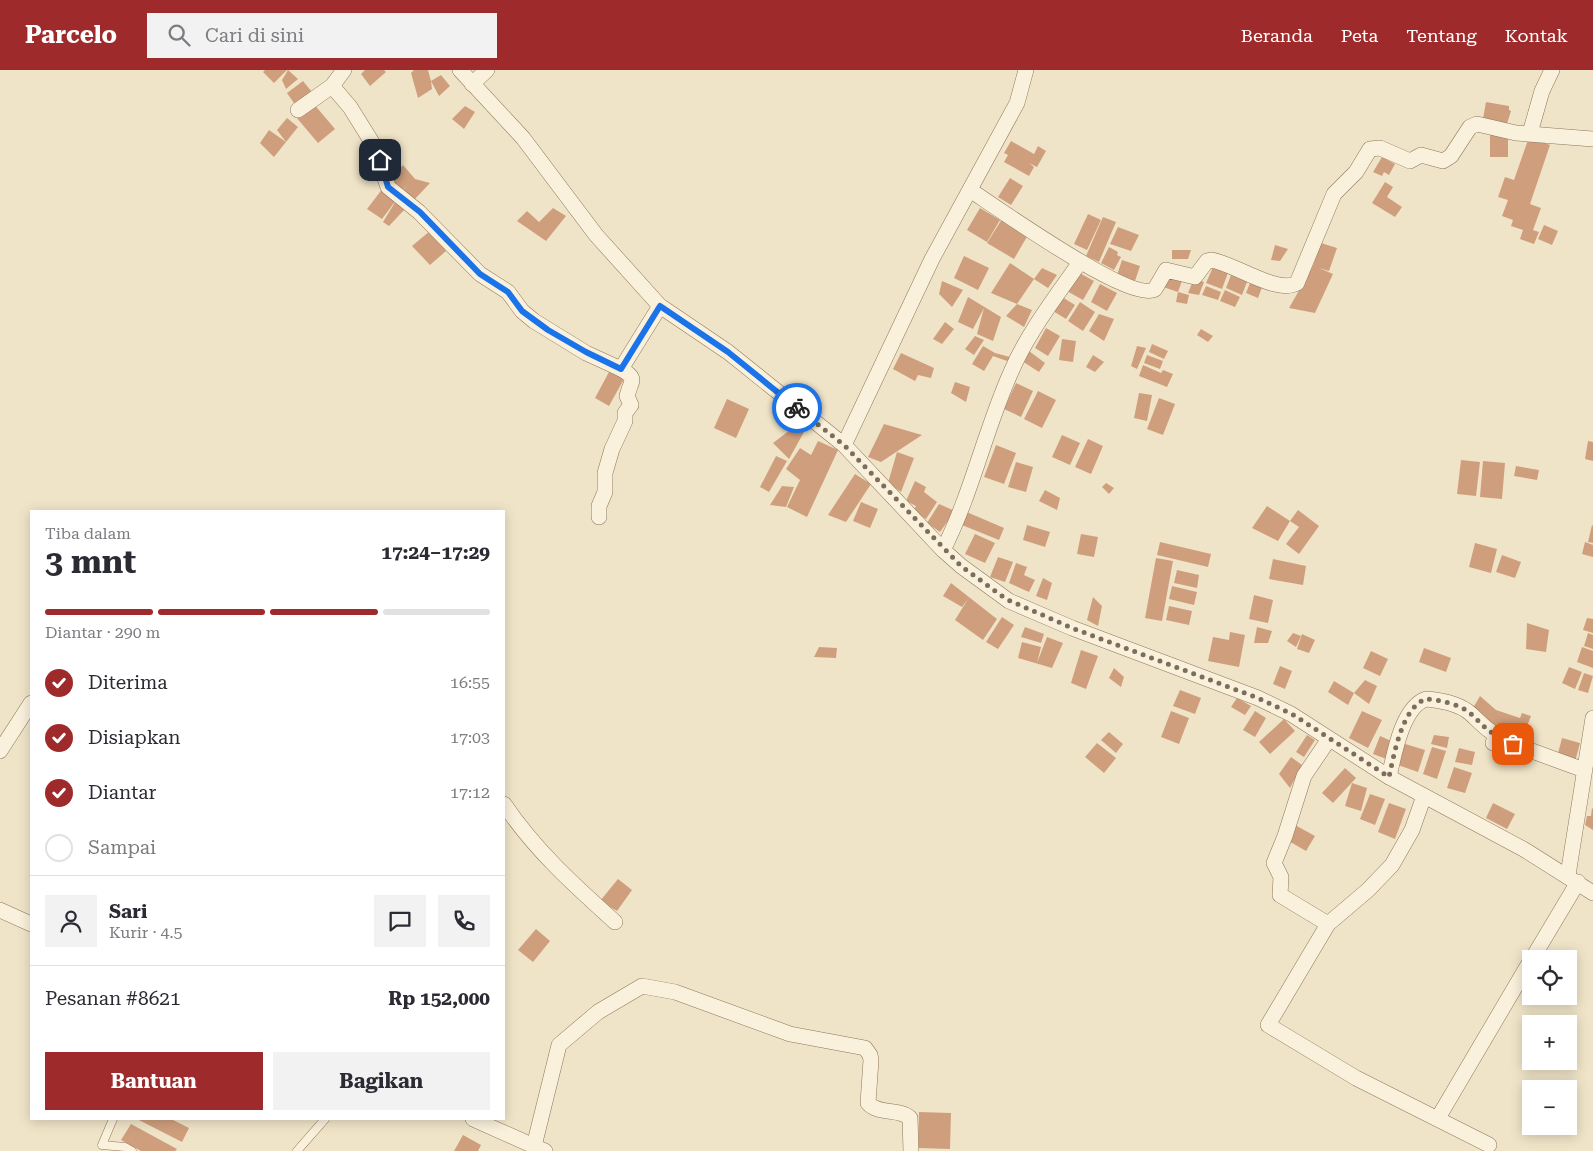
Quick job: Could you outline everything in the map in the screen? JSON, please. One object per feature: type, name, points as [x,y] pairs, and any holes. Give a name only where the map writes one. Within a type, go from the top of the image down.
[{"type":"street","points":[[298,110],[332,86],[344,70]]},
{"type":"street","points":[[460,70],[523,138],[596,235],[660,306],[728,352],[844,445],[943,550],[961,566],[1010,601],[1072,628],[1258,698],[1292,714],[1389,777],[1573,879],[1593,893]]},
{"type":"street","points":[[472,84],[487,70]]},
{"type":"street","points":[[844,445],[932,259],[1017,103],[1026,70]]},
{"type":"street","points":[[1530,133],[1542,91],[1552,70]]},
{"type":"street","points":[[332,86],[350,107],[374,144],[388,187],[420,212],[480,274],[508,292],[522,311],[534,321],[586,352],[631,375],[633,379],[627,396],[631,405],[626,411],[625,420],[612,450],[605,473],[605,492],[599,506],[599,517]]},
{"type":"street","points":[[970,190],[1080,262],[1146,292],[1155,289],[1166,270],[1195,276],[1207,261],[1212,260],[1276,284],[1290,286],[1297,283],[1326,209],[1334,194],[1356,172],[1370,149],[1380,148],[1410,161],[1421,155],[1443,161],[1451,156],[1472,125],[1516,133],[1593,140]]},
{"type":"street","points":[[943,550],[973,479],[993,415],[1012,370],[1037,325],[1080,262]]},
{"type":"street","points":[[621,369],[660,306]]},
{"type":"street","points":[[1389,777],[1403,727],[1413,708],[1426,699],[1438,700],[1466,710],[1482,726],[1496,735],[1493,743],[1506,747],[1513,744],[1584,770]]},
{"type":"street","points":[[0,751],[30,705]]},
{"type":"street","points":[[1537,950],[1573,879],[1584,770],[1593,718]]},
{"type":"street","points":[[1328,924],[1280,895],[1281,878],[1274,863],[1285,836],[1304,776],[1330,739]]},
{"type":"street","points":[[1424,796],[1412,830],[1392,865],[1368,890],[1328,924],[1268,1025],[1356,1078],[1489,1145]]},
{"type":"street","points":[[505,806],[524,835],[554,867],[615,922]]},
{"type":"street","points":[[0,910],[30,924]]},
{"type":"street","points":[[1438,1118],[1522,976]]},
{"type":"street","points":[[475,1120],[530,1147],[558,1045],[598,1012],[642,986],[675,992],[790,1034],[865,1048],[871,1060],[868,1103],[874,1108],[908,1116],[911,1121],[911,1151]]},
{"type":"lane","points":[[112,1120],[102,1145],[125,1147],[132,1151]]},
{"type":"lane","points":[[297,1151],[324,1120]]},
{"type":"building","points":[[265,70],[287,70],[274,83],[263,72]]},
{"type":"building","points":[[288,70],[298,79],[286,89],[282,80]]},
{"type":"building","points":[[365,70],[384,70],[386,72],[370,86],[361,74]]},
{"type":"building","points":[[414,70],[428,70],[431,81],[432,89],[418,98],[411,73]]},
{"type":"building","points":[[441,75],[450,86],[439,96],[431,81]]},
{"type":"building","points":[[303,81],[312,92],[296,106],[287,93]]},
{"type":"building","points":[[1486,102],[1509,106],[1511,111],[1506,127],[1482,124]]},
{"type":"building","points":[[313,103],[335,129],[318,143],[296,117]]},
{"type":"building","points":[[465,106],[475,112],[464,129],[452,119]]},
{"type":"building","points":[[287,118],[298,127],[286,142],[277,130]]},
{"type":"building","points":[[269,130],[286,142],[274,157],[260,143]]},
{"type":"building","points":[[1490,134],[1508,134],[1508,157],[1490,157]]},
{"type":"building","points":[[1529,137],[1550,145],[1530,204],[1541,208],[1533,230],[1539,232],[1534,244],[1520,239],[1523,230],[1511,226],[1513,220],[1502,216],[1508,200],[1498,197],[1505,177],[1514,180]]},
{"type":"building","points":[[1011,141],[1034,154],[1038,146],[1046,151],[1037,167],[1029,163],[1034,167],[1029,176],[1004,162],[1008,155],[1004,153]]},
{"type":"building","points":[[1382,157],[1395,164],[1389,175],[1384,172],[1382,176],[1373,172]]},
{"type":"building","points":[[403,165],[415,179],[430,183],[414,200],[402,192],[407,186],[401,192],[388,182]]},
{"type":"building","points":[[1010,178],[1023,186],[1011,205],[998,197]]},
{"type":"building","points":[[1385,182],[1393,187],[1387,197],[1402,207],[1395,217],[1372,203]]},
{"type":"building","points":[[383,188],[397,199],[382,219],[367,209]]},
{"type":"building","points":[[397,199],[406,208],[389,226],[383,222]]},
{"type":"building","points":[[553,208],[566,216],[546,241],[517,221],[527,211],[539,222]]},
{"type":"building","points":[[980,208],[1000,220],[987,242],[967,230]]},
{"type":"building","points":[[1088,214],[1101,220],[1087,250],[1074,244]]},
{"type":"building","points":[[1103,217],[1116,222],[1099,262],[1086,256]]},
{"type":"building","points":[[1002,219],[1028,235],[1014,259],[987,243]]},
{"type":"building","points":[[1544,225],[1558,231],[1552,245],[1538,239]]},
{"type":"building","points":[[1118,227],[1139,235],[1131,251],[1110,244]]},
{"type":"building","points":[[430,231],[446,251],[430,265],[412,246]]},
{"type":"building","points":[[1321,243],[1337,248],[1329,271],[1319,268],[1333,274],[1315,313],[1289,308],[1313,266]]},
{"type":"building","points":[[1275,245],[1288,249],[1280,261],[1271,260]]},
{"type":"building","points":[[1109,247],[1118,252],[1117,255],[1121,257],[1114,270],[1101,263]]},
{"type":"building","points":[[1172,250],[1191,250],[1188,259],[1172,259]]},
{"type":"building","points":[[964,256],[989,268],[978,290],[954,278]]},
{"type":"building","points":[[1122,260],[1140,266],[1135,281],[1117,275]]},
{"type":"building","points":[[1010,263],[1034,279],[1017,304],[991,293]]},
{"type":"building","points":[[1213,267],[1228,273],[1222,289],[1206,283]]},
{"type":"building","points":[[1042,268],[1057,275],[1048,288],[1034,279]]},
{"type":"building","points":[[1076,271],[1094,281],[1083,300],[1065,290]]},
{"type":"building","points":[[1165,272],[1183,278],[1178,292],[1160,286]]},
{"type":"building","points":[[1231,275],[1247,282],[1242,295],[1226,288]]},
{"type":"building","points":[[1194,278],[1204,282],[1199,295],[1188,293]]},
{"type":"building","points":[[1252,278],[1264,282],[1258,298],[1246,293]]},
{"type":"building","points":[[942,281],[963,290],[952,307],[939,294]]},
{"type":"building","points":[[1100,284],[1117,293],[1107,311],[1091,302]]},
{"type":"building","points":[[1206,286],[1221,292],[1218,300],[1202,295]]},
{"type":"building","points":[[1225,290],[1240,297],[1235,307],[1220,301]]},
{"type":"building","points":[[1178,292],[1189,295],[1187,304],[1176,302]]},
{"type":"building","points":[[968,297],[1001,317],[993,341],[977,334],[984,308],[973,329],[958,322]]},
{"type":"building","points":[[1062,297],[1075,305],[1066,319],[1053,311]]},
{"type":"building","points":[[1080,302],[1095,312],[1083,331],[1068,321]]},
{"type":"building","points":[[1017,304],[1032,310],[1024,327],[1006,316]]},
{"type":"building","points":[[1099,314],[1114,319],[1104,341],[1089,331]]},
{"type":"building","points":[[945,322],[954,329],[942,344],[933,339]]},
{"type":"building","points":[[1046,328],[1060,336],[1048,356],[1035,348]]},
{"type":"building","points":[[1201,329],[1213,336],[1208,342],[1197,335]]},
{"type":"building","points":[[975,336],[984,340],[974,355],[965,349]]},
{"type":"building","points":[[1062,339],[1076,341],[1073,362],[1059,360]]},
{"type":"building","points":[[1152,344],[1168,351],[1164,359],[1149,352]]},
{"type":"building","points":[[983,346],[995,353],[1010,357],[1007,361],[993,356],[984,371],[972,364]]},
{"type":"building","points":[[1137,346],[1146,348],[1137,369],[1131,366]]},
{"type":"building","points":[[1029,351],[1045,363],[1039,372],[1022,361]]},
{"type":"building","points":[[901,353],[934,368],[931,378],[918,375],[915,381],[893,369]]},
{"type":"building","points":[[1093,355],[1104,362],[1095,372],[1086,367]]},
{"type":"building","points":[[1147,355],[1163,361],[1160,369],[1144,363]]},
{"type":"building","points":[[1143,365],[1161,373],[1163,370],[1173,374],[1167,387],[1139,376]]},
{"type":"building","points":[[609,372],[624,379],[609,406],[595,398]]},
{"type":"building","points":[[955,382],[970,387],[966,402],[951,393]]},
{"type":"building","points":[[1016,383],[1033,391],[1021,417],[1004,409]]},
{"type":"building","points":[[1038,391],[1056,400],[1042,428],[1024,419]]},
{"type":"building","points":[[1139,393],[1152,395],[1147,421],[1134,418]]},
{"type":"building","points":[[1159,398],[1175,404],[1163,435],[1147,429]]},
{"type":"building","points":[[727,399],[749,409],[736,438],[714,428]]},
{"type":"building","points":[[884,424],[922,435],[881,462],[868,457]]},
{"type":"building","points":[[794,427],[804,432],[789,459],[773,443]]},
{"type":"building","points":[[1062,435],[1080,443],[1070,465],[1052,457]]},
{"type":"building","points":[[1088,439],[1103,446],[1091,474],[1075,467]]},
{"type":"building","points":[[818,441],[838,450],[807,517],[787,507],[800,480],[786,469],[800,448],[811,455]]},
{"type":"building","points":[[1588,441],[1593,442],[1593,461],[1585,459]]},
{"type":"building","points":[[996,445],[1016,453],[1004,484],[984,477]]},
{"type":"building","points":[[897,452],[914,458],[901,492],[888,483]]},
{"type":"building","points":[[776,456],[787,461],[769,492],[760,487]]},
{"type":"building","points":[[1461,460],[1480,462],[1476,496],[1457,494]]},
{"type":"building","points":[[1483,461],[1505,463],[1502,499],[1480,497]]},
{"type":"building","points":[[1016,462],[1033,467],[1026,492],[1008,487]]},
{"type":"building","points":[[1516,466],[1539,470],[1537,480],[1514,476]]},
{"type":"building","points":[[855,474],[871,484],[846,522],[828,515]]},
{"type":"building","points":[[915,481],[926,487],[924,492],[937,502],[926,519],[913,511],[916,506],[906,501]]},
{"type":"building","points":[[1106,483],[1114,488],[1109,494],[1102,487]]},
{"type":"building","points":[[782,486],[794,487],[786,507],[770,505]]},
{"type":"building","points":[[1045,490],[1060,498],[1057,510],[1039,501]]},
{"type":"building","points":[[861,502],[878,509],[870,528],[853,521]]},
{"type":"building","points":[[939,504],[955,511],[940,532],[927,523]]},
{"type":"building","points":[[1267,506],[1290,521],[1278,541],[1252,528]]},
{"type":"building","points":[[962,510],[1004,528],[999,540],[957,523]]},
{"type":"building","points":[[1298,510],[1319,526],[1299,554],[1286,544],[1299,527],[1290,521]]},
{"type":"building","points":[[1027,525],[1050,532],[1045,547],[1023,540]]},
{"type":"building","points":[[1593,526],[1593,543],[1588,542]]},
{"type":"building","points":[[975,534],[995,543],[985,563],[965,554]]},
{"type":"building","points":[[1081,534],[1098,537],[1094,557],[1077,554]]},
{"type":"building","points":[[1160,542],[1211,554],[1208,567],[1157,555]]},
{"type":"building","points":[[1585,542],[1593,545],[1593,557],[1582,554]]},
{"type":"building","points":[[1475,543],[1497,549],[1491,573],[1469,567]]},
{"type":"building","points":[[1502,555],[1521,562],[1515,578],[1496,572]]},
{"type":"building","points":[[998,557],[1013,562],[1005,582],[990,577]]},
{"type":"building","points":[[1156,558],[1173,561],[1162,621],[1145,618]]},
{"type":"building","points":[[1273,559],[1306,566],[1303,585],[1269,579]]},
{"type":"building","points":[[1016,563],[1027,567],[1024,575],[1035,580],[1029,592],[1009,583]]},
{"type":"building","points":[[1177,570],[1199,575],[1197,588],[1174,583]]},
{"type":"building","points":[[1043,578],[1052,583],[1047,600],[1036,596]]},
{"type":"building","points":[[951,583],[997,619],[983,640],[955,620],[968,599],[962,607],[943,596]]},
{"type":"building","points":[[1172,586],[1197,592],[1194,605],[1169,599]]},
{"type":"building","points":[[1254,595],[1273,600],[1268,623],[1249,619]]},
{"type":"building","points":[[1093,597],[1102,606],[1098,626],[1087,620]]},
{"type":"building","points":[[1169,606],[1192,611],[1189,625],[1166,620]]},
{"type":"building","points":[[1002,617],[1014,625],[998,649],[986,642]]},
{"type":"building","points":[[1587,618],[1593,619],[1593,633],[1583,630]]},
{"type":"building","points":[[1527,623],[1549,630],[1546,652],[1526,649]]},
{"type":"building","points":[[1025,627],[1044,634],[1041,643],[1021,637]]},
{"type":"building","points":[[1257,627],[1272,631],[1268,643],[1254,643]]},
{"type":"building","points":[[1230,632],[1245,635],[1239,667],[1208,661],[1213,637],[1229,640]]},
{"type":"building","points":[[1293,633],[1301,636],[1296,647],[1287,641]]},
{"type":"building","points":[[1588,633],[1593,635],[1593,649],[1584,646]]},
{"type":"building","points":[[1302,634],[1315,640],[1309,653],[1297,649]]},
{"type":"building","points":[[1047,637],[1063,643],[1052,668],[1018,658],[1022,642],[1041,647],[1037,663]]},
{"type":"building","points":[[819,647],[837,648],[836,658],[814,657]]},
{"type":"building","points":[[1582,647],[1593,651],[1593,668],[1577,662]]},
{"type":"building","points":[[1424,648],[1451,658],[1446,672],[1419,662]]},
{"type":"building","points":[[1081,650],[1098,656],[1086,689],[1071,683]]},
{"type":"building","points":[[1371,651],[1388,659],[1380,676],[1363,668]]},
{"type":"building","points":[[1280,666],[1292,671],[1285,689],[1273,684]]},
{"type":"building","points":[[1569,667],[1582,672],[1575,689],[1562,683]]},
{"type":"building","points":[[1114,668],[1124,677],[1121,687],[1109,678]]},
{"type":"building","points":[[1584,673],[1593,676],[1588,693],[1578,690]]},
{"type":"building","points":[[1365,680],[1377,686],[1369,704],[1354,693]]},
{"type":"building","points":[[1334,681],[1354,693],[1348,705],[1328,692]]},
{"type":"building","points":[[1180,690],[1201,698],[1195,714],[1173,706]]},
{"type":"building","points":[[1480,696],[1496,710],[1520,718],[1522,713],[1531,716],[1526,729],[1517,726],[1519,721],[1515,730],[1528,736],[1524,747],[1507,740],[1512,729],[1495,724],[1509,730],[1506,737],[1488,731],[1491,722],[1473,708]]},
{"type":"building","points":[[1237,698],[1251,706],[1245,715],[1231,707]]},
{"type":"building","points":[[1171,711],[1189,718],[1179,744],[1161,737]]},
{"type":"building","points":[[1255,711],[1266,718],[1255,737],[1243,730]]},
{"type":"building","points":[[1362,711],[1382,720],[1368,748],[1349,738]]},
{"type":"building","points":[[1284,719],[1295,731],[1270,754],[1259,742]]},
{"type":"building","points":[[1109,732],[1123,744],[1116,753],[1101,740]]},
{"type":"building","points":[[1307,735],[1315,740],[1304,757],[1296,752]]},
{"type":"building","points":[[1434,735],[1449,737],[1447,748],[1431,744]]},
{"type":"building","points":[[1380,736],[1396,743],[1389,760],[1373,754]]},
{"type":"building","points":[[1562,738],[1580,743],[1575,762],[1557,757]]},
{"type":"building","points":[[1097,743],[1116,758],[1104,773],[1085,757]]},
{"type":"building","points":[[1402,743],[1425,750],[1418,772],[1395,764]]},
{"type":"building","points":[[1432,747],[1446,751],[1437,779],[1423,774]]},
{"type":"building","points":[[1459,748],[1475,752],[1472,765],[1455,762]]},
{"type":"building","points":[[1291,757],[1302,765],[1290,788],[1279,774]]},
{"type":"building","points":[[1454,767],[1472,773],[1465,793],[1447,788]]},
{"type":"building","points":[[1345,768],[1356,778],[1333,803],[1322,793]]},
{"type":"building","points":[[1352,783],[1367,788],[1361,811],[1345,806]]},
{"type":"building","points":[[1370,794],[1385,799],[1375,825],[1360,819]]},
{"type":"building","points":[[1389,803],[1406,809],[1395,839],[1378,832]]},
{"type":"building","points":[[1493,803],[1515,814],[1507,829],[1486,818]]},
{"type":"building","points":[[1592,808],[1593,830],[1585,825],[1587,816],[1591,816]]},
{"type":"building","points":[[1295,825],[1315,836],[1306,851],[1287,840]]},
{"type":"building","points":[[618,879],[632,890],[617,911],[600,901]]},
{"type":"building","points":[[536,929],[550,941],[533,962],[518,950]]},
{"type":"building","points":[[919,1112],[951,1113],[950,1149],[918,1148]]},
{"type":"building","points":[[139,1120],[173,1120],[189,1128],[182,1142]]},
{"type":"building","points":[[131,1124],[177,1149],[175,1151],[141,1151],[121,1140]]},
{"type":"building","points":[[463,1135],[481,1145],[478,1151],[454,1151]]},
{"type":"way so far","points":[[797,408],[844,445],[943,550],[961,566],[1010,601],[1072,628],[1258,698],[1292,714],[1389,777],[1403,727],[1413,708],[1420,701],[1426,699],[1438,700],[1466,710],[1486,730],[1496,735],[1493,743],[1506,747],[1513,744]]},
{"type":"route","points":[[380,160],[388,187],[420,212],[475,270],[490,282],[508,292],[522,311],[548,330],[600,360],[611,363],[621,369],[660,306],[728,352],[797,408]]}]
